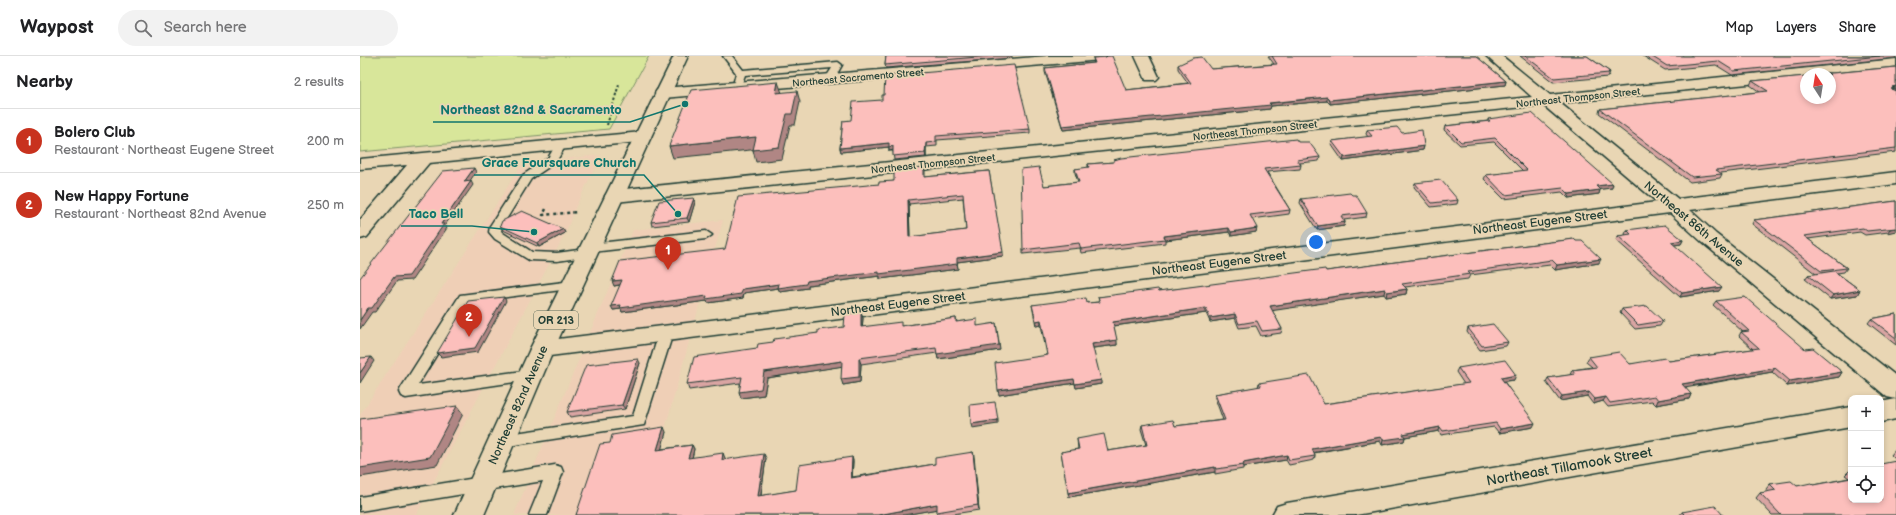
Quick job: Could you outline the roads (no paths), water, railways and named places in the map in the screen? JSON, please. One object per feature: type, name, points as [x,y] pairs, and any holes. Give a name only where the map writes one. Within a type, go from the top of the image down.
[{"type":"street","name":"Northeast 82nd Avenue","points":[[469,515],[542,349],[681,56]]},
{"type":"street","name":"Northeast Sacramento Street","points":[[663,93],[739,80],[830,79],[1101,56]]},
{"type":"street","points":[[1142,56],[1152,77]]},
{"type":"street","name":"Northeast 86th Avenue","points":[[1493,56],[1674,206],[1709,238],[1786,299],[1896,390]]},
{"type":"street","points":[[1849,56],[1896,80]]},
{"type":"street","name":"Northeast Thompson Street","points":[[615,196],[1896,64]]},
{"type":"street","points":[[360,164],[642,137]]},
{"type":"street","points":[[360,233],[423,158]]},
{"type":"street","name":"Northeast Eugene Street","points":[[542,349],[1896,178]]},
{"type":"street","points":[[1884,411],[1896,409]]},
{"type":"street","name":"Northeast Tillamook Street","points":[[1287,515],[1369,509],[1848,418]]},
{"type":"lane","points":[[727,56],[739,80],[839,60]]},
{"type":"lane","points":[[830,79],[839,60]]},
{"type":"lane","points":[[561,145],[552,160],[534,171],[527,178],[496,226],[495,232],[499,236],[518,247],[529,256],[556,257],[588,251],[706,235]]},
{"type":"lane","points":[[531,375],[406,392],[465,298],[572,285]]},
{"type":"lane","points":[[502,441],[639,421],[666,333]]},
{"type":"lane","points":[[360,504],[555,472],[538,515]]},
{"type":"place","name":"Northeast 82nd & Sacramento","points":[[685,104]]},
{"type":"place","name":"Grace Foursquare Church","points":[[678,214]]},
{"type":"place","name":"Taco Bell","points":[[534,232]]},
{"type":"place","name":"Bolero Club","points":[[668,270]]},
{"type":"place","name":"New Happy Fortune","points":[[469,337]]}]
